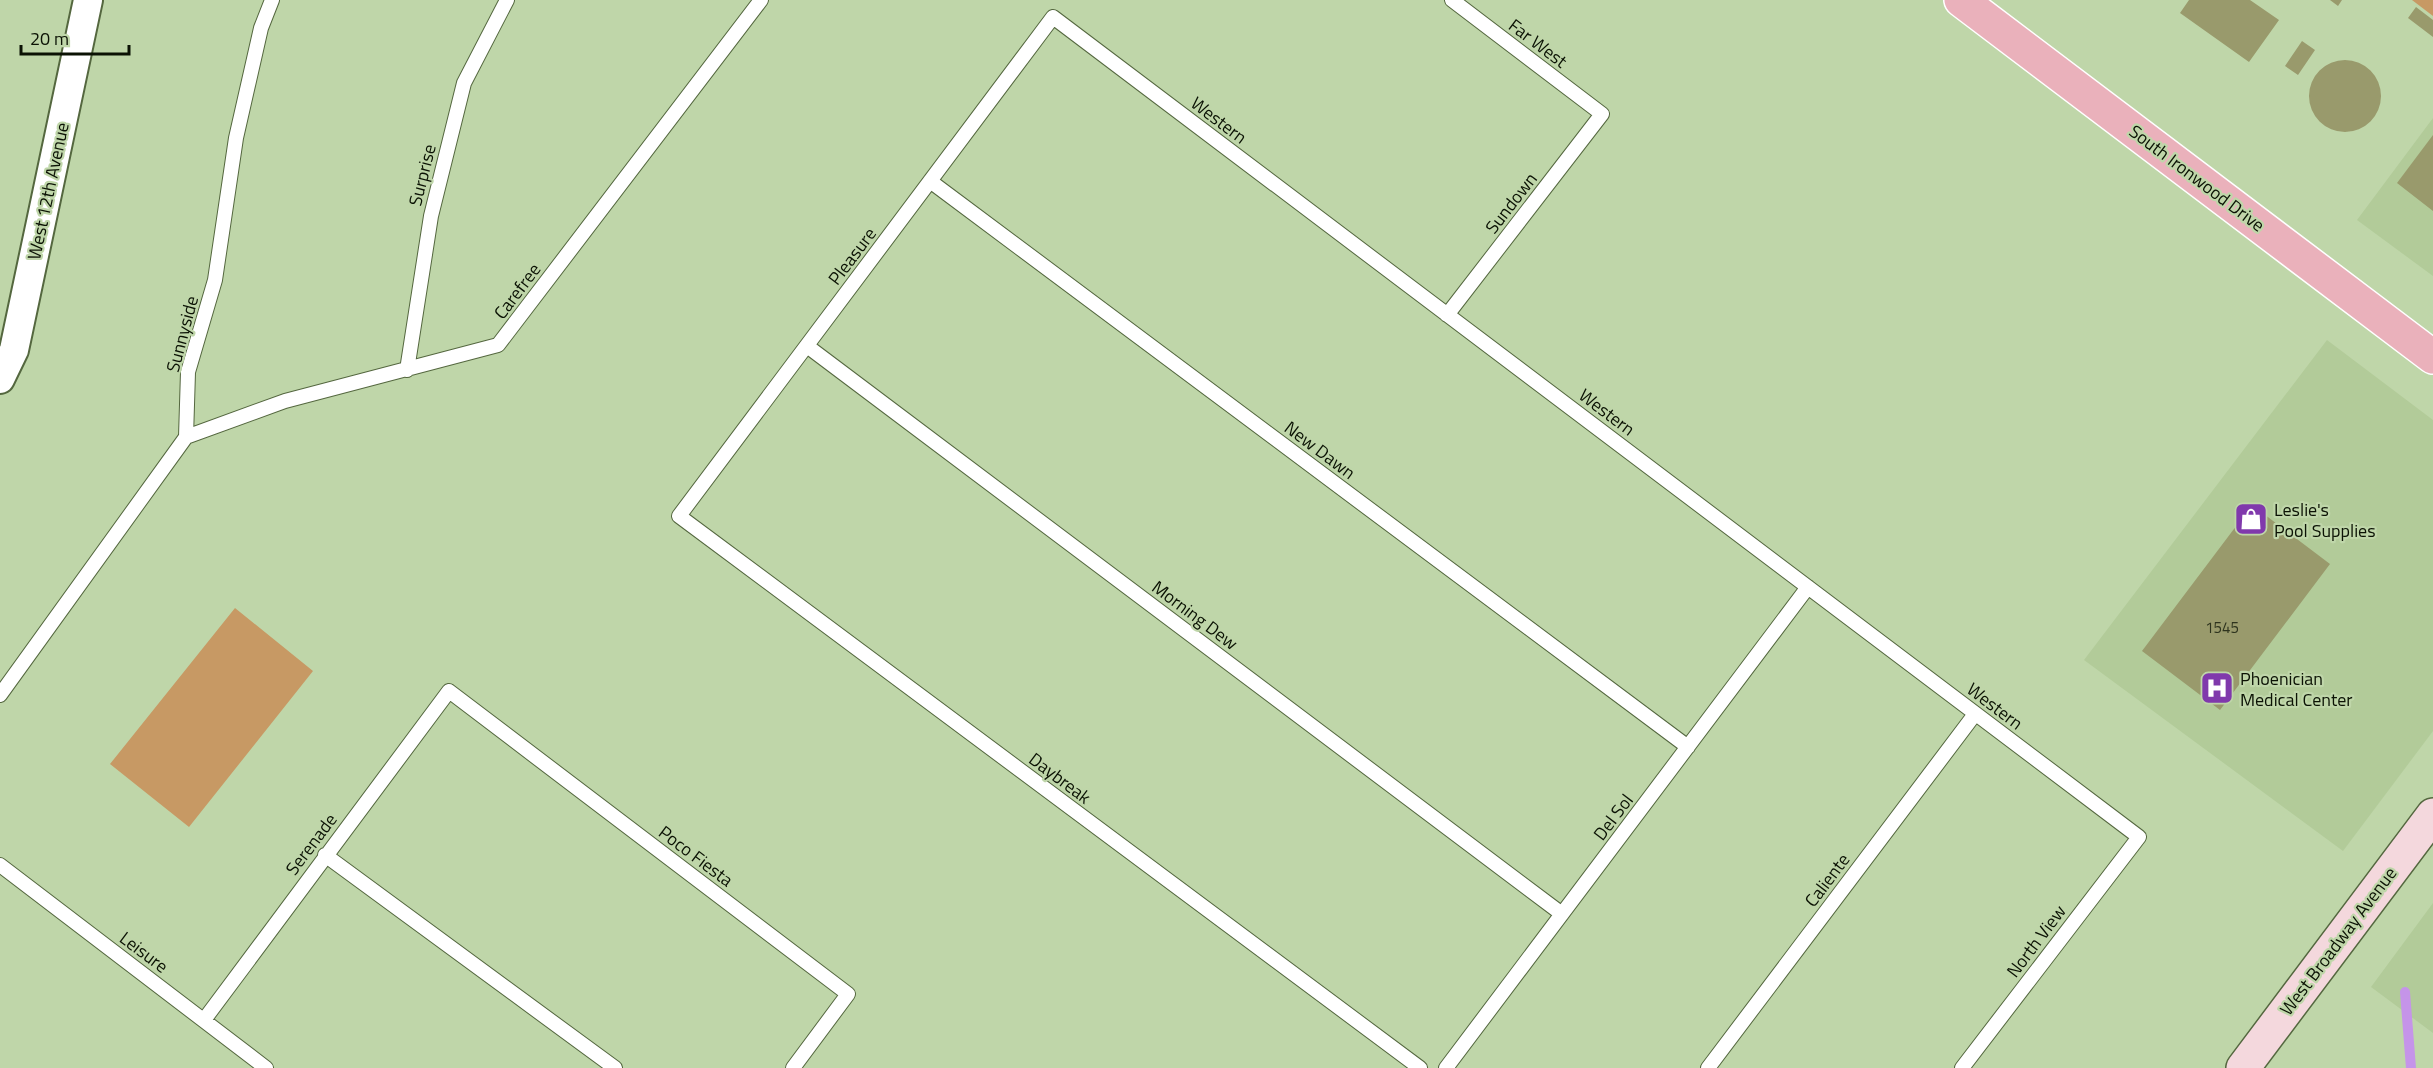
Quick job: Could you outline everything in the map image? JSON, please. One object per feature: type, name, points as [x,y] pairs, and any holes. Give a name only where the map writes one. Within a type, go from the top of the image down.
[{"type":"main road","name":"South Ironwood Drive","points":[[1961,0],[2433,357]]},
{"type":"main road","name":"West Broadway Avenue","points":[[2242,1068],[2433,815]]},
{"type":"street","name":"West 12th Avenue","points":[[0,379],[88,0]]},
{"type":"lane","name":"Sunnyside","points":[[186,436],[188,372],[215,280],[236,138],[261,28],[273,0]]},
{"type":"lane","name":"Surprise","points":[[407,370],[431,216],[464,83],[507,0]]},
{"type":"lane","name":"Carefree","points":[[186,436],[285,401],[498,345],[760,0]]},
{"type":"lane","name":"Far West","points":[[1452,0],[1602,114]]},
{"type":"lane","name":"Pleasure","points":[[679,516],[1053,17]]},
{"type":"lane","name":"Western","points":[[1053,17],[2139,837]]},
{"type":"lane","name":"Sundown","points":[[1448,315],[1602,114]]},
{"type":"lane","name":"New Dawn","points":[[930,181],[1688,747]]},
{"type":"lane","name":"Morning Dew","points":[[807,346],[1562,914]]},
{"type":"lane","points":[[0,695],[186,436]]},
{"type":"lane","name":"Daybreak","points":[[679,516],[1420,1068]]},
{"type":"lane","name":"Del Sol","points":[[1446,1068],[1808,587]]},
{"type":"lane","name":"Serenade","points":[[204,1020],[449,691]]},
{"type":"lane","name":"Poco Fiesta","points":[[449,691],[848,994],[793,1068]]},
{"type":"lane","name":"Caliente","points":[[1708,1068],[1975,714]]},
{"type":"lane","name":"North View","points":[[1962,1068],[2139,837]]},
{"type":"lane","points":[[325,855],[615,1068]]},
{"type":"lane","name":"Leisure","points":[[0,865],[266,1068]]},
{"type":"shaded area","points":[[2412,0],[2433,0],[2433,16]]},
{"type":"shaded area","points":[[2433,118],[2433,276],[2357,220]]},
{"type":"shaded area","points":[[2327,340],[2433,420],[2433,731],[2343,851],[2084,660]]},
{"type":"shaded area","points":[[235,608],[313,671],[189,827],[110,764]]},
{"type":"shaded area","points":[[2433,903],[2433,1033],[2371,987]]},
{"type":"building","points":[[2189,0],[2250,0],[2279,20],[2249,62],[2180,13]]},
{"type":"building","points":[[2330,0],[2342,0],[2338,6]]},
{"type":"building","points":[[2416,7],[2433,20],[2433,37],[2408,18]]},
{"type":"building","points":[[2302,41],[2315,50],[2298,75],[2285,66]]},
{"type":"building","points":[[2345,60],[2365,66],[2375,76],[2381,96],[2375,116],[2365,126],[2345,132],[2325,126],[2315,116],[2309,96],[2315,76],[2325,66]]},
{"type":"building","points":[[2433,135],[2433,211],[2397,183]]},
{"type":"building","points":[[2252,505],[2330,564],[2220,710],[2142,651]]},
{"type":"waterway","points":[[2405,992],[2411,1068]]},
{"type":"place","name":"Leslie's Pool Supplies","points":[[2251,519]]},
{"type":"place","name":"Phoenician Medical Center","points":[[2217,688]]}]
